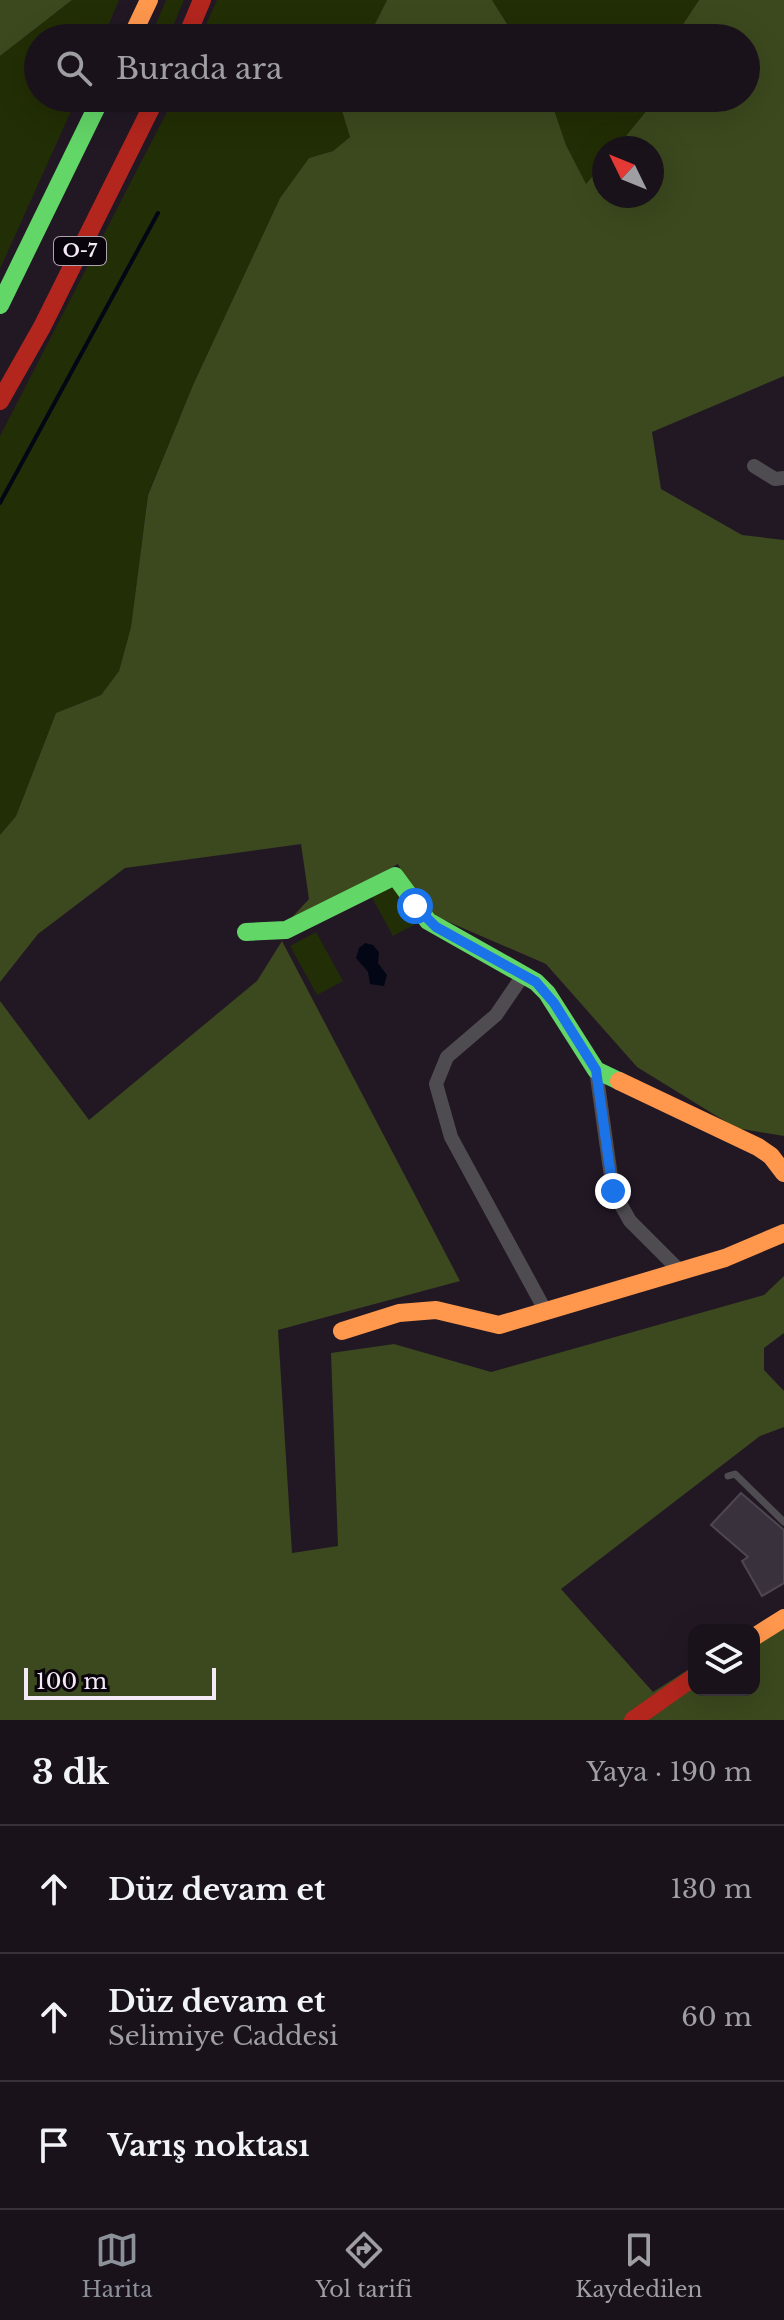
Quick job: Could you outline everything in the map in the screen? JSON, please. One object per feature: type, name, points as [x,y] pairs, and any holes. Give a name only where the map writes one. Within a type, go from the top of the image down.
[{"type":"main road","points":[[138,24],[149,0]]},
{"type":"main road","points":[[192,24],[202,0]]},
{"type":"main road","name":"O-7","points":[[0,305],[94,112]]},
{"type":"main road","name":"O-7","points":[[0,401],[42,327],[149,112]]},
{"type":"main road","points":[[246,932],[286,930],[395,876],[428,921],[524,974],[547,993],[596,1070],[758,1147],[771,1156],[784,1173]]},
{"type":"main road","points":[[342,1331],[399,1313],[436,1310],[499,1325],[725,1258],[784,1233]]},
{"type":"main road","points":[[760,1633],[784,1618]]},
{"type":"main road","points":[[633,1720],[688,1681]]},
{"type":"street","points":[[754,466],[775,479],[784,478]]},
{"type":"street","points":[[524,974],[496,1015],[447,1057],[436,1084],[451,1137],[545,1310]]},
{"type":"street","points":[[596,1070],[613,1191],[630,1221],[680,1271]]},
{"type":"lane","points":[[728,1476],[735,1474],[784,1522]]},
{"type":"green space","points":[[0,0],[72,0],[41,24],[24,24],[24,37],[0,56]]},
{"type":"green space","points":[[72,0],[119,0],[109,24],[41,24]]},
{"type":"green space","points":[[166,0],[184,0],[174,24],[156,24]]},
{"type":"green space","points":[[217,0],[387,0],[375,24],[206,24]]},
{"type":"green space","points":[[387,0],[492,0],[507,24],[375,24]]},
{"type":"green space","points":[[492,0],[699,0],[683,24],[507,24]]},
{"type":"green space","points":[[699,0],[784,0],[784,376],[652,432],[661,489],[742,535],[784,540],[784,1136],[736,1128],[637,1067],[546,964],[421,910],[398,864],[284,926],[309,899],[301,844],[125,868],[38,934],[0,982],[0,835],[16,816],[56,713],[101,695],[119,671],[131,627],[148,495],[193,385],[280,198],[309,158],[333,151],[350,137],[342,112],[555,112],[566,145],[586,184],[592,177],[592,208],[664,208],[664,136],[626,136],[646,112],[760,112],[760,24],[683,24]]},
{"type":"green space","points":[[24,37],[24,112],[71,112],[0,269],[0,56]]},
{"type":"green space","points":[[167,112],[342,112],[350,137],[333,151],[309,158],[280,198],[193,385],[148,494],[131,627],[119,671],[101,695],[56,713],[16,816],[0,835],[0,436]]},
{"type":"green space","points":[[555,112],[646,112],[626,136],[592,136],[592,178],[586,185],[566,145]]},
{"type":"green space","points":[[395,880],[418,923],[393,936],[370,894]]},
{"type":"green space","points":[[316,932],[343,981],[317,995],[290,946]]},
{"type":"green space","points":[[282,941],[460,1281],[278,1330],[292,1553],[338,1546],[331,1353],[394,1344],[491,1372],[764,1295],[784,1276],[784,1333],[764,1348],[764,1370],[784,1391],[784,1427],[760,1436],[561,1589],[653,1692],[688,1670],[688,1696],[760,1696],[760,1642],[784,1628],[784,1720],[0,1720],[0,1001],[89,1120],[257,981]]},
{"type":"shaded area","points":[[365,943],[373,945],[379,952],[378,963],[387,975],[384,986],[370,984],[368,972],[356,958],[359,948]]},
{"type":"building","points":[[741,1493],[784,1530],[784,1583],[762,1596],[742,1561],[748,1557],[711,1525]]},
{"type":"waterway","points":[[0,503],[158,213]]},
{"type":"traffic: fast","points":[[0,305],[94,112]]},
{"type":"traffic: fast","points":[[246,932],[286,930],[395,876],[428,921],[536,982],[547,993],[596,1070],[619,1081]]},
{"type":"traffic: slow","points":[[138,24],[149,0]]},
{"type":"traffic: slow","points":[[619,1081],[758,1147],[771,1156],[784,1173]]},
{"type":"traffic: slow","points":[[342,1331],[399,1313],[436,1310],[499,1325],[725,1258],[784,1233]]},
{"type":"traffic: slow","points":[[760,1633],[784,1618]]},
{"type":"traffic: jam","points":[[192,24],[202,0]]},
{"type":"traffic: jam","points":[[0,401],[42,327],[149,112]]},
{"type":"traffic: jam","points":[[633,1720],[688,1681]]},
{"type":"route","points":[[415,906],[436,927],[536,982],[554,1003],[585,1057],[596,1070],[613,1191]]}]
